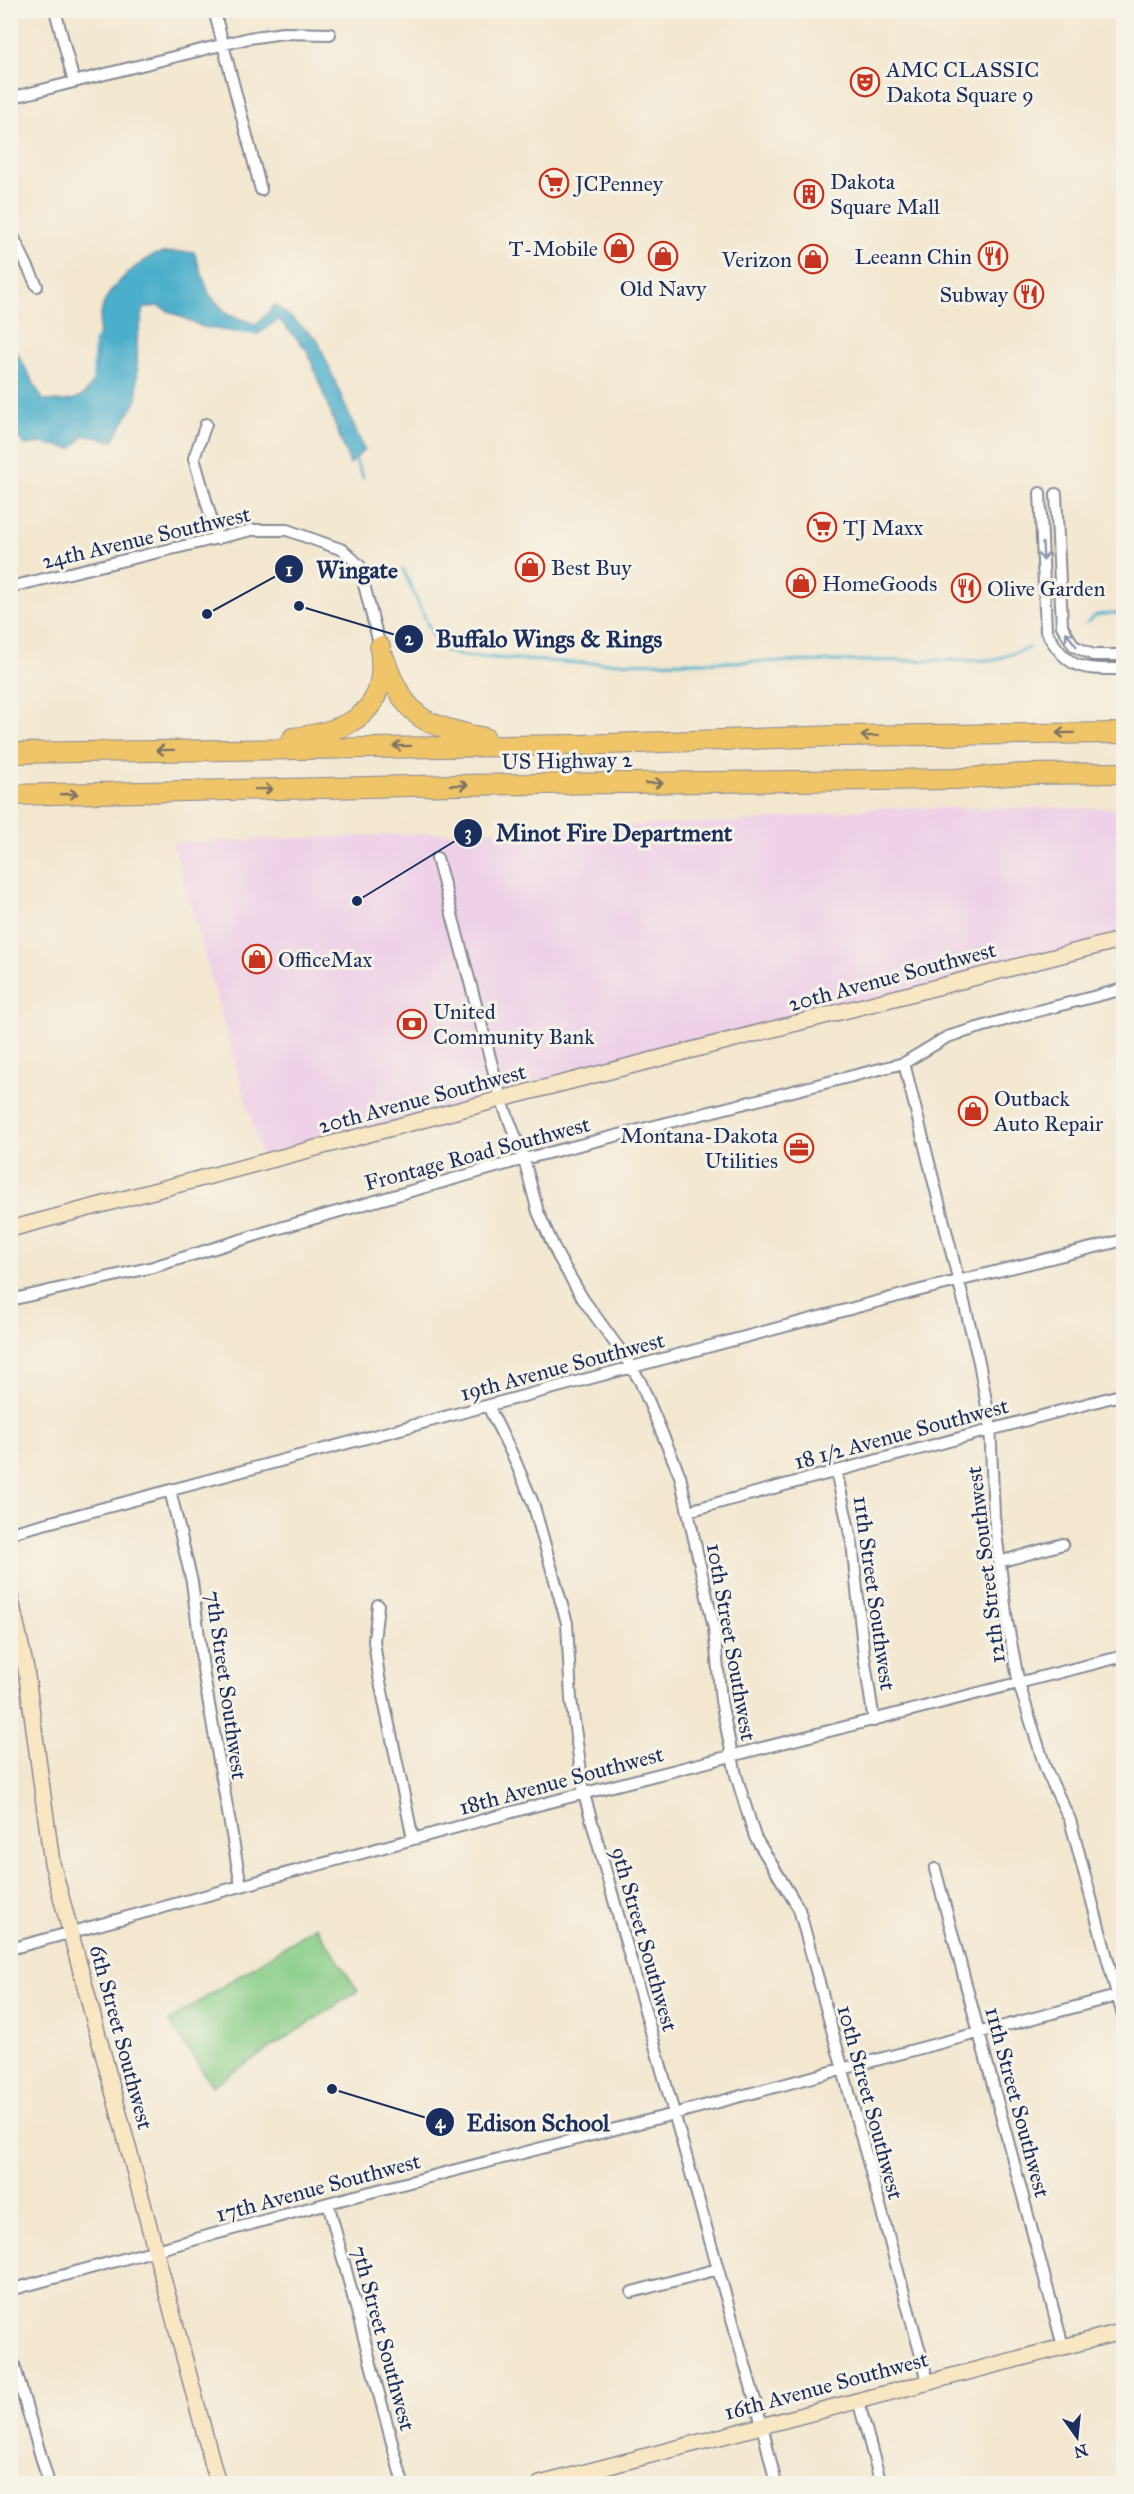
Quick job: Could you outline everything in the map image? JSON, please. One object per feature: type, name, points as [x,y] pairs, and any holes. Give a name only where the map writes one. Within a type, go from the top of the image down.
[{"type":"highway","points":[[380,647],[401,695],[422,718],[463,734],[520,745]]},
{"type":"highway","points":[[211,749],[308,736],[335,730],[351,723],[372,704],[381,677],[380,647]]},
{"type":"highway","name":"US Highway 2","points":[[10,753],[520,745],[836,736],[1124,733]]},
{"type":"highway","name":"US Highway 2","points":[[10,795],[425,786],[954,779],[1023,774],[1124,773]]},
{"type":"highway","points":[[1023,774],[1124,783]]},
{"type":"street","points":[[55,10],[74,82]]},
{"type":"street","points":[[214,10],[261,190]]},
{"type":"street","points":[[10,98],[249,38],[283,33],[330,34]]},
{"type":"street","points":[[10,231],[37,286]]},
{"type":"street","points":[[207,424],[194,458],[217,539]]},
{"type":"street","points":[[1040,494],[1046,631],[1055,647],[1070,663],[1088,669],[1124,669]]},
{"type":"street","points":[[1056,494],[1062,626],[1074,646],[1093,655],[1124,655]]},
{"type":"street","name":"24th Avenue Southwest","points":[[10,587],[252,530],[287,530],[343,550],[359,565],[380,647]]},
{"type":"street","name":"10th Street Southwest","points":[[437,858],[501,1099],[524,1159],[538,1212],[558,1257],[583,1299],[632,1368],[652,1408],[680,1476],[714,1628],[721,1701],[732,1756],[755,1837],[799,1909],[928,2381]]},
{"type":"street","name":"20th Avenue Southwest","points":[[10,1229],[501,1099],[1124,939]]},
{"type":"street","name":"Frontage Road Southwest","points":[[10,1300],[153,1267],[273,1230],[524,1159],[904,1063],[947,1037],[1124,989]]},
{"type":"street","name":"12th Street Southwest","points":[[904,1063],[979,1362],[990,1430],[994,1516],[999,1562],[1019,1684],[1047,1770],[1070,1820],[1120,1995],[1124,2020]]},
{"type":"street","name":"19th Avenue Southwest","points":[[10,1533],[958,1281],[1124,1240]]},
{"type":"street","name":"18 1/2 Avenue Southwest","points":[[688,1511],[1124,1394]]},
{"type":"street","name":"9th Street Southwest","points":[[488,1406],[533,1503],[567,1623],[571,1699],[584,1794],[762,2425],[776,2484]]},
{"type":"street","name":"11th Street Southwest","points":[[836,1471],[852,1543],[864,1656],[874,1721]]},
{"type":"street","name":"7th Street Southwest","points":[[170,1490],[192,1582],[213,1734],[241,1886]]},
{"type":"street","points":[[999,1562],[1063,1544]]},
{"type":"street","name":"6th Street Southwest","points":[[10,1596],[26,1670],[52,1863],[218,2484]]},
{"type":"street","points":[[378,1605],[374,1641],[379,1677],[413,1839]]},
{"type":"street","name":"18th Avenue Southwest","points":[[10,1949],[584,1794],[1124,1656]]},
{"type":"street","name":"11th Street Southwest","points":[[935,1869],[1063,2346]]},
{"type":"street","name":"17th Avenue Southwest","points":[[10,2290],[328,2203],[842,2070],[1120,1995]]},
{"type":"street","name":"7th Street Southwest","points":[[328,2203],[403,2484]]},
{"type":"street","points":[[632,2292],[718,2269]]},
{"type":"street","name":"16th Avenue Southwest","points":[[540,2484],[1124,2331]]},
{"type":"street","points":[[10,2351],[49,2484]]},
{"type":"street","points":[[858,2400],[880,2484]]},
{"type":"shaded area","points":[[877,808],[1123,808],[1123,936],[263,1161],[173,843],[758,821]]},
{"type":"green space","points":[[316,1926],[358,1991],[212,2086],[169,2021]]},
{"type":"water","points":[[194,252],[209,294],[227,314],[257,325],[275,305],[317,339],[364,450],[350,464],[307,350],[279,319],[258,334],[235,332],[203,327],[158,306],[144,308],[137,339],[137,399],[113,441],[84,435],[72,449],[42,443],[26,445],[11,433],[11,342],[43,400],[66,401],[81,396],[90,386],[95,373],[100,321],[106,298],[113,289],[134,268],[154,255]]},
{"type":"waterway","points":[[93,388],[95,342],[98,338]]},
{"type":"waterway","points":[[354,457],[363,477]]},
{"type":"waterway","points":[[403,569],[433,636],[445,651],[463,656],[577,663],[994,660],[1029,648]]},
{"type":"waterway","points":[[1087,623],[1096,615],[1124,612]]},
{"type":"place","name":"AMC CLASSIC Dakota Square 9","points":[[865,82]]},
{"type":"place","name":"JCPenney","points":[[554,183]]},
{"type":"place","name":"Dakota Square Mall","points":[[809,194]]},
{"type":"place","name":"T-Mobile","points":[[619,248]]},
{"type":"place","name":"Old Navy","points":[[663,256]]},
{"type":"place","name":"Leeann Chin","points":[[993,256]]},
{"type":"place","name":"Verizon","points":[[813,259]]},
{"type":"place","name":"Subway","points":[[1029,294]]},
{"type":"place","name":"TJ Maxx","points":[[822,527]]},
{"type":"place","name":"Best Buy","points":[[530,567]]},
{"type":"place","name":"HomeGoods","points":[[801,583]]},
{"type":"place","name":"Olive Garden","points":[[966,588]]},
{"type":"place","name":"Buffalo Wings & Rings","points":[[299,606]]},
{"type":"place","name":"Wingate","points":[[207,614]]},
{"type":"place","name":"Minot Fire Department","points":[[357,901]]},
{"type":"place","name":"OfficeMax","points":[[257,959]]},
{"type":"place","name":"United Community Bank","points":[[412,1024]]},
{"type":"place","name":"Outback Auto Repair","points":[[973,1111]]},
{"type":"place","name":"Montana-Dakota Utilities","points":[[799,1148]]},
{"type":"place","name":"Edison School","points":[[332,2089]]}]
